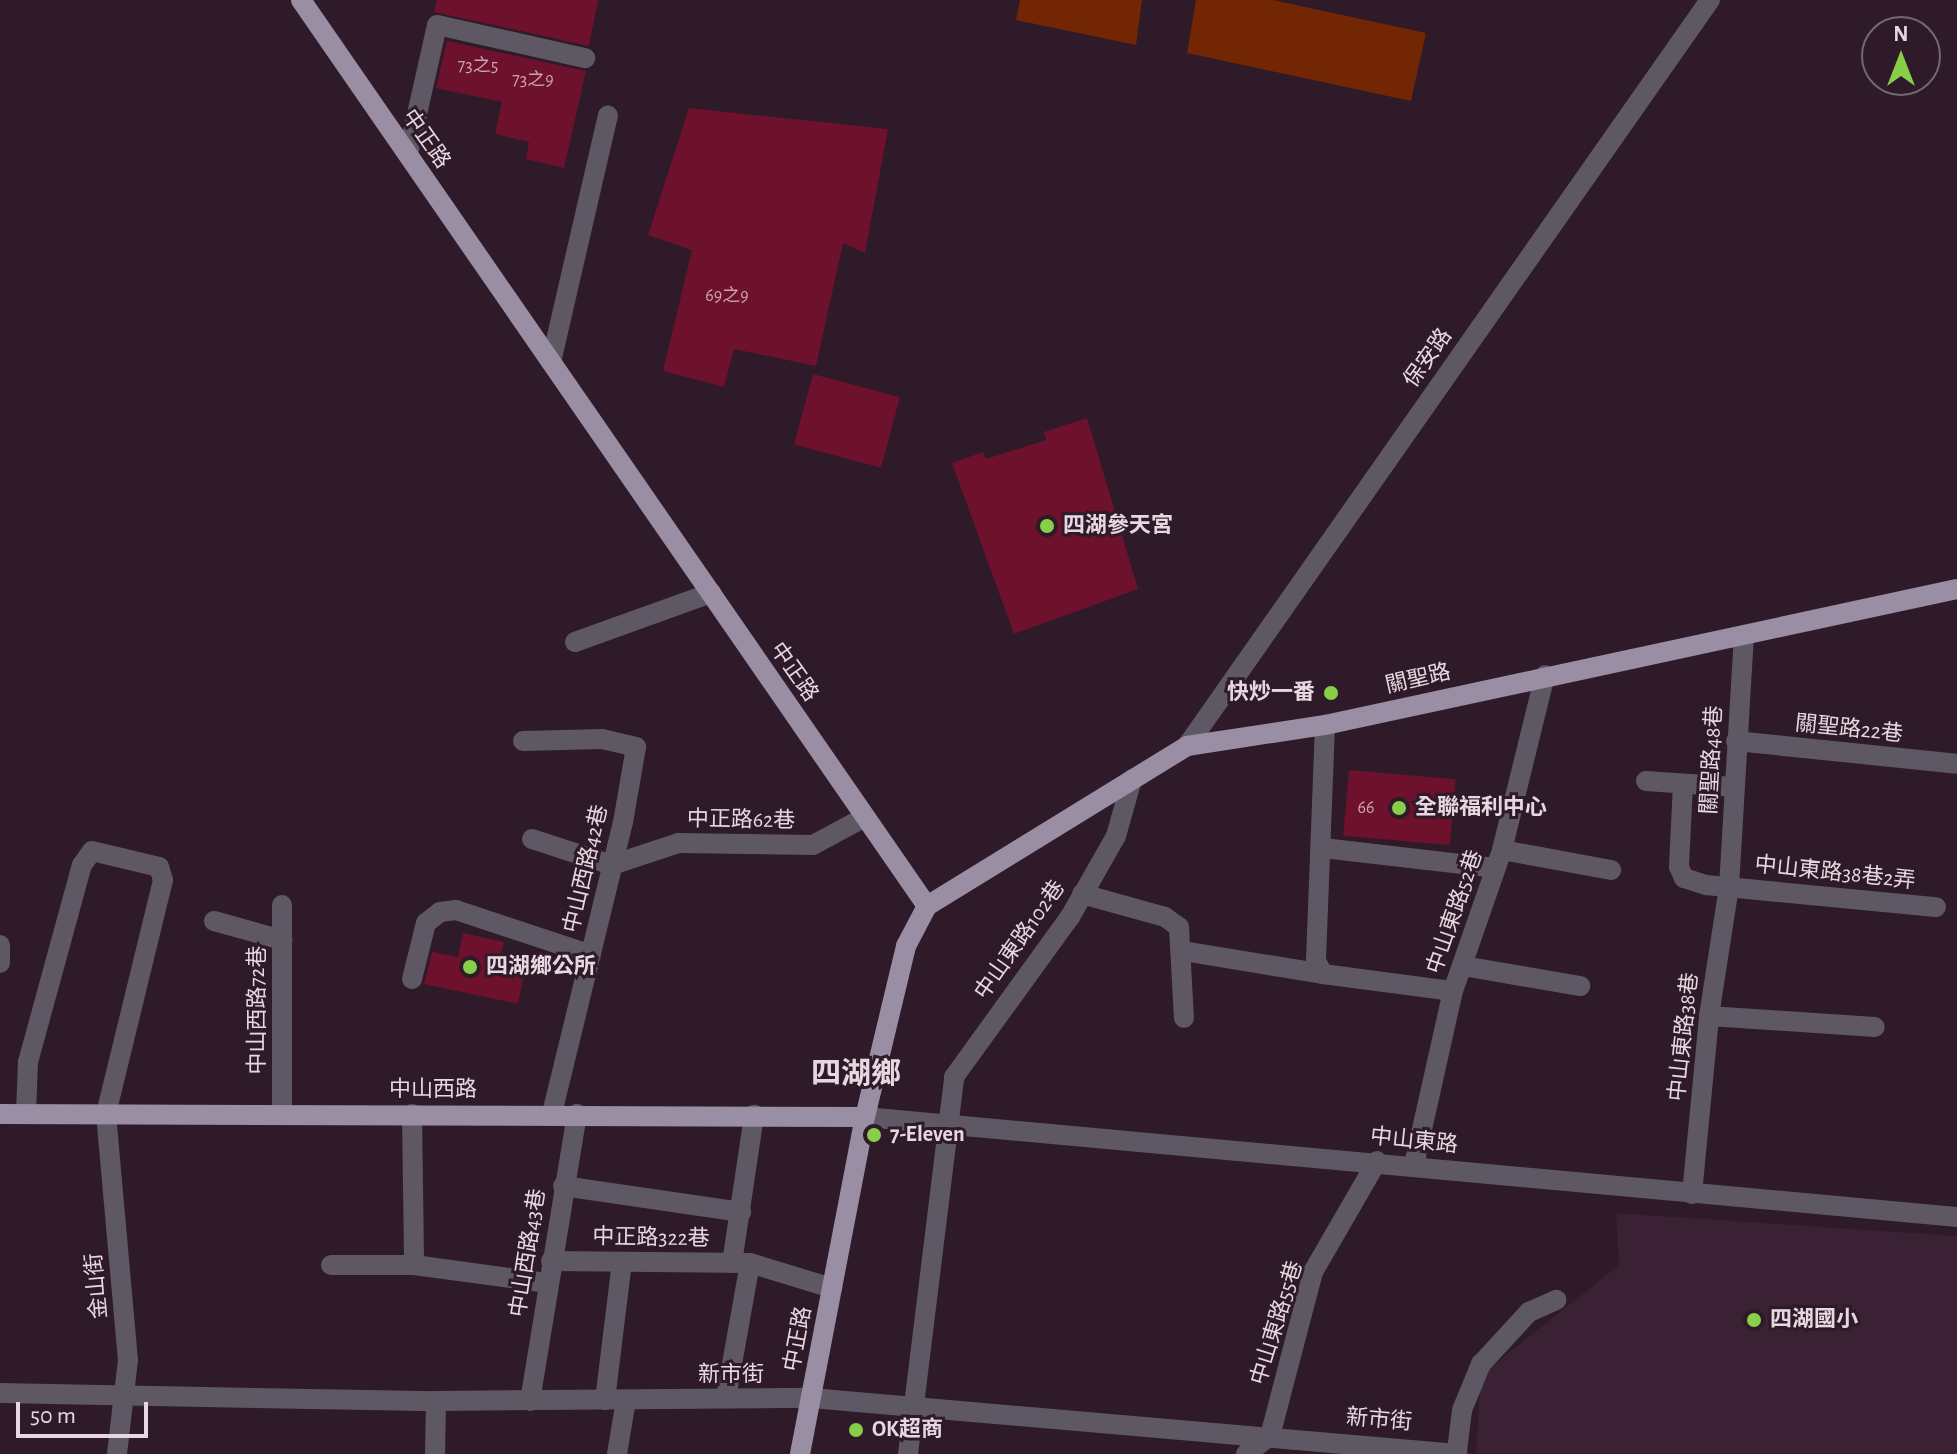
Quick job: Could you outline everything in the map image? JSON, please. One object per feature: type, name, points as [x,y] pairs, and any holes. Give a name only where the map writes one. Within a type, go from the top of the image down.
[{"type":"main road","name":"中正路","points":[[301,0],[927,906],[906,946],[865,1117],[800,1454]]},
{"type":"main road","name":"關聖路","points":[[927,906],[1187,746],[1325,725],[1545,675],[1744,636],[1957,589]]},
{"type":"main road","name":"中山西路","points":[[0,1114],[865,1117]]},
{"type":"street","name":"保安路","points":[[1187,746],[1710,0]]},
{"type":"street","points":[[408,154],[437,25],[585,58]]},
{"type":"street","points":[[551,362],[608,116]]},
{"type":"street","points":[[575,642],[711,593]]},
{"type":"street","name":"關聖路48巷","points":[[1729,887],[1744,636]]},
{"type":"street","name":"中山東路52巷","points":[[1414,1165],[1453,991],[1498,859],[1545,675]]},
{"type":"street","points":[[1323,974],[1316,961],[1323,848],[1325,725]]},
{"type":"street","name":"中山西路42巷","points":[[523,741],[602,739],[636,747],[612,865],[552,1114]]},
{"type":"street","name":"關聖路22巷","points":[[1736,741],[1957,764]]},
{"type":"street","name":"中山東路102巷","points":[[908,1454],[948,1125],[949,1093],[960,1065],[1082,894],[1116,836],[1132,779]]},
{"type":"street","points":[[1646,781],[1734,787]]},
{"type":"street","name":"中山東路38巷2弄","points":[[1683,784],[1679,867],[1684,878],[1729,887],[1936,907]]},
{"type":"street","name":"中正路62巷","points":[[612,865],[678,843],[813,845],[865,817]]},
{"type":"street","points":[[532,839],[612,865]]},
{"type":"street","points":[[1323,848],[1611,870]]},
{"type":"street","name":"金山街","points":[[26,1113],[28,1062],[82,865],[92,851],[159,867],[163,880],[106,1114],[128,1360],[117,1454]]},
{"type":"street","name":"中山東路38巷","points":[[1692,1194],[1709,1016],[1729,887]]},
{"type":"street","points":[[1082,894],[1172,921],[1183,936],[1184,1018]]},
{"type":"street","name":"中山西路72巷","points":[[282,905],[282,1114]]},
{"type":"street","points":[[412,979],[426,923],[440,912],[456,910],[591,955]]},
{"type":"street","points":[[214,921],[282,940]]},
{"type":"street","points":[[1183,951],[1453,991]]},
{"type":"street","points":[[1463,966],[1580,986]]},
{"type":"street","points":[[1709,1016],[1875,1027]]},
{"type":"street","points":[[412,1114],[414,1265]]},
{"type":"street","name":"中山西路43巷","points":[[530,1401],[577,1114]]},
{"type":"street","points":[[726,1398],[741,1263],[741,1212],[754,1115]]},
{"type":"street","name":"中山東路","points":[[865,1117],[1377,1161],[1692,1194],[1957,1217]]},
{"type":"street","name":"中山東路55巷","points":[[1270,1436],[1313,1272],[1377,1161]]},
{"type":"street","points":[[563,1186],[741,1212]]},
{"type":"street","name":"中正路322巷","points":[[551,1261],[741,1263],[832,1288]]},
{"type":"street","points":[[605,1400],[622,1262]]},
{"type":"street","points":[[331,1265],[414,1265],[548,1283]]},
{"type":"street","points":[[1458,1452],[1462,1410],[1481,1364],[1529,1312],[1556,1300]]},
{"type":"street","name":"新市街","points":[[0,1393],[124,1398],[436,1401],[811,1398],[1458,1452]]},
{"type":"street","points":[[617,1454],[626,1400]]},
{"type":"street","points":[[435,1454],[436,1401]]},
{"type":"street","points":[[1246,1454],[1270,1436]]},
{"type":"shaded area","points":[[1020,0],[1142,0],[1136,45],[1016,20]]},
{"type":"shaded area","points":[[1196,0],[1273,0],[1426,33],[1411,101],[1187,53]]},
{"type":"shaded area","name":"四湖國小","points":[[1616,1213],[1957,1236],[1957,1454],[1476,1454],[1481,1375],[1619,1265]]},
{"type":"building","points":[[437,0],[598,0],[589,46],[434,12]]},
{"type":"building","points":[[447,41],[586,71],[564,168],[526,159],[529,142],[495,134],[502,102],[436,88]]},
{"type":"building","points":[[689,108],[888,129],[865,253],[843,243],[816,366],[734,349],[724,387],[663,371],[692,250],[648,235]]},
{"type":"building","points":[[813,374],[900,397],[881,468],[794,445]]},
{"type":"building","name":"四湖參天宮","points":[[1087,418],[1138,589],[1014,634],[952,463],[983,452],[986,459],[1046,440],[1044,432]]},
{"type":"building","name":"全聯福利中心","points":[[1349,770],[1456,779],[1450,845],[1343,836]]},
{"type":"building","name":"四湖鄉公所","points":[[463,933],[504,942],[499,964],[525,970],[518,1004],[424,984],[432,952],[458,957]]},
{"type":"place","name":"四湖參天宮","points":[[1047,526]]},
{"type":"place","name":"快炒一番","points":[[1331,693]]},
{"type":"place","name":"全聯福利中心","points":[[1399,808]]},
{"type":"place","name":"四湖鄉公所","points":[[470,967]]},
{"type":"place","name":"7-Eleven","points":[[874,1135]]},
{"type":"place","name":"四湖國小","points":[[1754,1320]]},
{"type":"place","name":"OK超商","points":[[856,1430]]},
{"type":"district","name":"四湖鄉","points":[[856,1074]]}]
